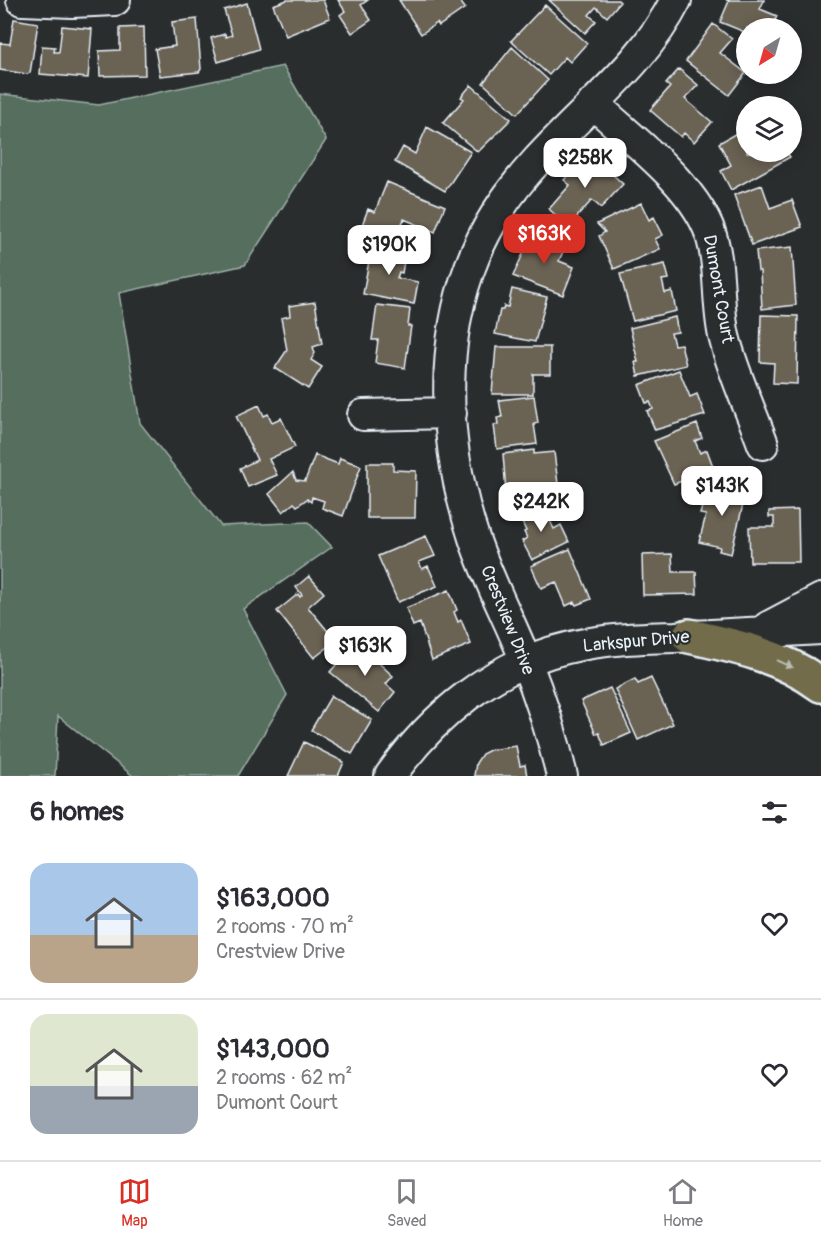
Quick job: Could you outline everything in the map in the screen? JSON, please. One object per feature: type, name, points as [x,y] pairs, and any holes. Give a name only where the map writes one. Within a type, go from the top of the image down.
[{"type":"highway","points":[[689,636],[752,650],[806,674],[821,685]]},
{"type":"street","points":[[22,0],[72,2],[115,0]]},
{"type":"street","name":"Crestview Drive","points":[[562,776],[526,661],[475,541],[463,502],[454,457],[451,413],[450,363],[455,317],[465,276],[479,244],[499,209],[525,176],[643,49],[665,21],[676,0]]},
{"type":"street","name":"Dumont Court","points":[[593,103],[670,176],[692,200],[708,227],[715,258],[724,335],[764,444]]},
{"type":"street","points":[[363,415],[451,413]]},
{"type":"street","points":[[757,633],[821,599]]},
{"type":"street","name":"Larkspur Drive","points":[[390,776],[407,751],[459,700],[491,679],[526,661],[565,648],[603,641],[821,629]]},
{"type":"green space","points":[[283,66],[326,140],[245,265],[119,293],[140,423],[221,526],[308,522],[332,547],[243,609],[287,695],[238,776],[133,776],[58,716],[55,776],[0,776],[0,94],[99,105]]},
{"type":"building","points":[[287,0],[323,0],[330,18],[286,36],[273,5]]},
{"type":"building","points":[[338,0],[368,0],[361,5],[371,20],[352,33],[340,15],[345,11]]},
{"type":"building","points":[[399,0],[459,0],[465,8],[439,26],[437,23],[421,34]]},
{"type":"building","points":[[549,0],[618,0],[620,2],[607,17],[596,7],[589,15],[596,21],[585,33]]},
{"type":"building","points":[[726,0],[764,0],[760,9],[777,16],[776,18],[736,18],[736,29],[720,22],[729,1]]},
{"type":"building","points":[[247,3],[259,49],[218,62],[211,38],[225,34],[226,37],[232,35],[224,10]]},
{"type":"building","points":[[545,5],[587,43],[570,62],[565,57],[549,75],[511,41]]},
{"type":"building","points":[[14,19],[38,23],[30,73],[27,74],[0,70],[0,43],[10,44]]},
{"type":"building","points":[[197,19],[201,69],[199,72],[160,76],[155,49],[175,46],[172,22]]},
{"type":"building","points":[[713,24],[732,39],[720,53],[736,65],[738,84],[729,95],[686,61]]},
{"type":"building","points":[[62,26],[92,29],[88,78],[40,74],[42,46],[55,47],[54,52],[59,52]]},
{"type":"building","points":[[144,27],[145,75],[100,76],[99,51],[120,50],[120,28]]},
{"type":"building","points":[[512,47],[548,80],[517,114],[483,83]]},
{"type":"building","points":[[679,69],[698,85],[685,99],[712,122],[694,142],[684,133],[681,137],[650,110],[670,87],[666,84]]},
{"type":"building","points":[[471,85],[511,119],[478,152],[443,123],[464,99],[461,97]]},
{"type":"building","points":[[427,127],[471,152],[445,191],[395,162],[403,147],[415,154]]},
{"type":"building","points":[[736,133],[736,162],[781,162],[731,190],[721,171],[731,165],[719,143]]},
{"type":"building","points":[[588,152],[623,184],[601,208],[592,200],[568,227],[549,209],[570,185],[564,180]]},
{"type":"building","points":[[387,182],[445,206],[435,232],[404,219],[396,238],[362,225],[368,209],[375,212]]},
{"type":"building","points":[[762,185],[770,208],[792,200],[802,227],[752,245],[734,195]]},
{"type":"building","points":[[641,203],[649,220],[654,217],[663,235],[655,239],[660,249],[614,269],[599,236],[605,232],[597,224]]},
{"type":"building","points":[[532,234],[565,247],[559,261],[574,267],[563,295],[513,276]]},
{"type":"building","points":[[372,244],[406,250],[402,273],[399,272],[397,278],[418,282],[414,304],[363,294]]},
{"type":"building","points":[[792,247],[796,305],[762,309],[760,271],[758,271],[756,251]]},
{"type":"building","points":[[665,264],[669,279],[662,280],[665,293],[672,291],[676,311],[633,321],[620,274]]},
{"type":"building","points":[[512,289],[547,297],[535,342],[495,334],[500,310],[503,310],[504,306],[508,307]]},
{"type":"building","points":[[315,302],[322,344],[313,347],[315,353],[311,360],[322,367],[308,389],[275,368],[287,350],[281,318],[290,316],[289,306]]},
{"type":"building","points":[[377,305],[410,309],[408,326],[411,326],[405,368],[375,363],[378,340],[372,340]]},
{"type":"building","points":[[761,315],[798,316],[797,384],[773,383],[774,363],[760,362]]},
{"type":"building","points":[[675,317],[678,332],[671,333],[674,345],[681,344],[686,365],[638,376],[635,362],[638,362],[630,328]]},
{"type":"building","points":[[496,347],[550,347],[550,374],[533,374],[533,394],[492,394]]},
{"type":"building","points":[[679,370],[690,397],[697,394],[705,415],[655,430],[647,411],[653,409],[650,402],[646,403],[639,385]]},
{"type":"building","points":[[534,396],[538,423],[534,424],[537,444],[497,449],[494,425],[498,424],[497,418],[502,417],[499,400]]},
{"type":"building","points":[[259,405],[264,416],[268,414],[272,422],[281,418],[295,447],[269,459],[277,475],[248,487],[240,468],[257,460],[236,416]]},
{"type":"building","points":[[697,424],[702,438],[695,441],[700,453],[707,450],[714,469],[674,484],[654,441]]},
{"type":"building","points":[[534,450],[534,454],[554,452],[559,492],[539,495],[539,500],[507,504],[503,454]]},
{"type":"building","points":[[315,455],[338,464],[340,458],[361,466],[343,516],[322,508],[324,501],[312,497],[311,502],[307,499],[297,506],[294,503],[283,512],[269,494],[293,472],[296,480],[305,481]]},
{"type":"building","points":[[367,463],[393,463],[393,470],[416,471],[415,518],[367,518]]},
{"type":"building","points":[[714,483],[746,492],[731,554],[719,551],[720,547],[699,542],[706,515],[700,514],[704,499],[709,501]]},
{"type":"building","points":[[542,504],[554,529],[561,525],[569,542],[532,560],[522,541],[527,538],[519,516]]},
{"type":"building","points":[[798,510],[799,562],[750,562],[749,527],[774,527],[774,517],[769,517],[769,511]]},
{"type":"building","points":[[426,536],[435,556],[419,562],[422,569],[428,566],[437,586],[398,602],[378,556]]},
{"type":"building","points":[[570,549],[591,599],[566,606],[556,582],[541,588],[531,566]]},
{"type":"building","points":[[672,554],[673,572],[696,572],[697,594],[643,595],[642,555]]},
{"type":"building","points":[[309,576],[324,593],[308,607],[336,641],[314,658],[277,611],[298,594],[300,597],[302,595],[296,587]]},
{"type":"building","points":[[449,590],[457,610],[454,612],[458,622],[461,620],[471,644],[432,660],[420,623],[413,626],[406,608]]},
{"type":"building","points":[[356,642],[393,676],[386,684],[395,692],[379,712],[330,672]]},
{"type":"building","points":[[651,678],[673,724],[638,740],[615,689],[635,679],[638,684]]},
{"type":"building","points":[[610,688],[631,733],[604,745],[599,733],[596,734],[581,701]]},
{"type":"building","points":[[331,696],[372,720],[352,754],[311,730]]},
{"type":"building","points":[[304,742],[344,762],[338,776],[288,776]]},
{"type":"building","points":[[516,746],[520,766],[525,765],[527,776],[474,776],[476,763],[482,754],[490,750]]}]
